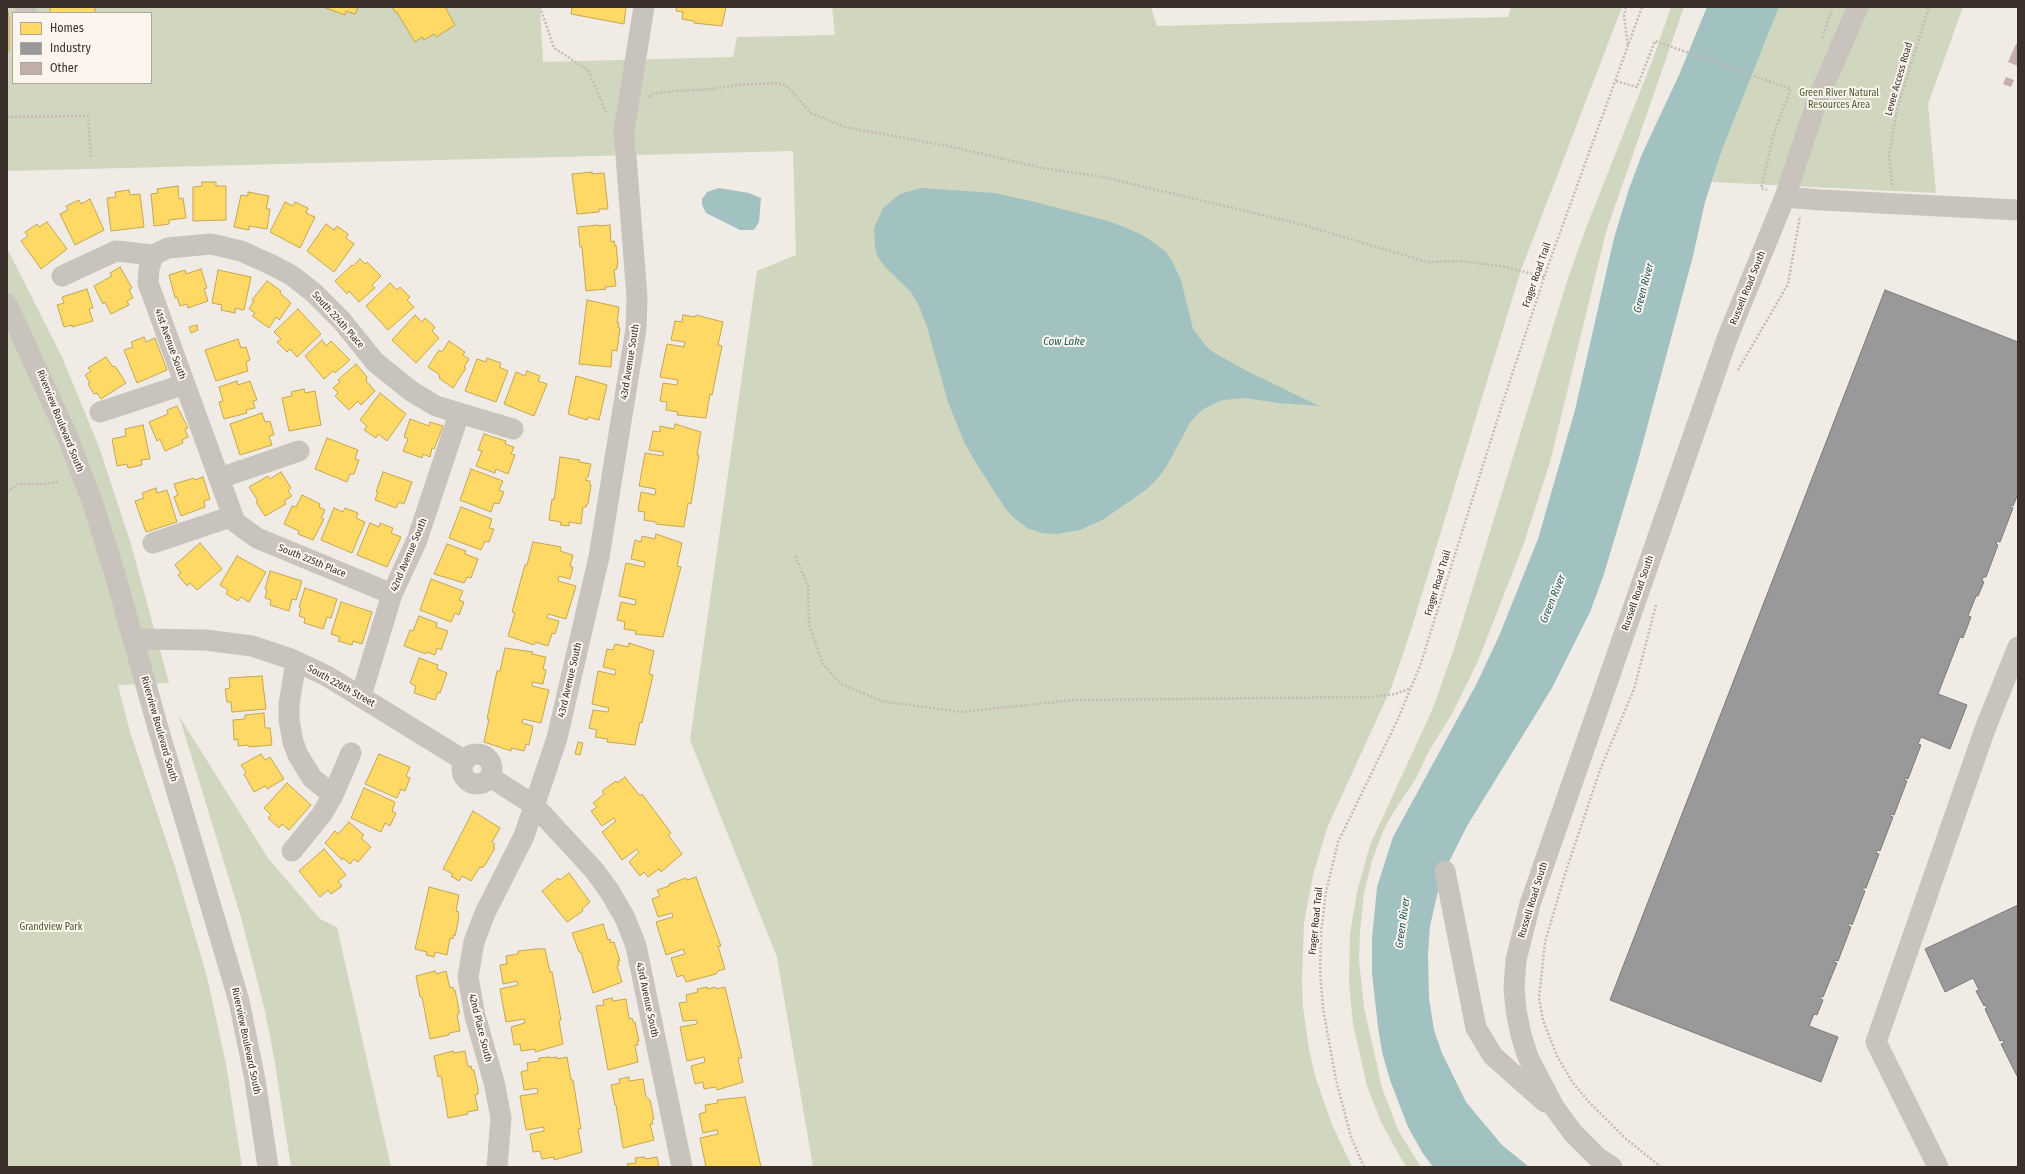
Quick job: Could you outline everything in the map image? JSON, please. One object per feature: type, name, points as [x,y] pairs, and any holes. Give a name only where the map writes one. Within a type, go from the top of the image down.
[{"type":"street","name":"43rd Avenue South","points":[[644,7],[624,130],[636,297],[636,329],[598,557],[557,738],[534,805],[594,870],[610,892],[625,918],[636,946],[682,1167]]},
{"type":"street","name":"Russell Road South","points":[[1612,1167],[1597,1157],[1573,1133],[1558,1113],[1528,1057],[1519,1029],[1514,988],[1516,960],[1521,934],[1530,904],[1728,336],[1786,195],[1817,101],[1858,7]]},
{"type":"street","points":[[1786,195],[1894,204],[2018,210]]},
{"type":"street","name":"South 224th Place","points":[[153,255],[168,248],[211,244],[241,251],[272,265],[291,275],[313,292],[342,321],[374,362],[399,381],[436,406],[513,429]]},
{"type":"street","points":[[62,276],[116,251],[153,255]]},
{"type":"street","name":"41st Avenue South","points":[[153,255],[149,269],[148,283],[234,519]]},
{"type":"street","name":"Riverview Boulevard South","points":[[7,304],[66,433],[93,504],[239,1001],[255,1080],[268,1167]]},
{"type":"street","points":[[100,412],[185,384]]},
{"type":"street","name":"42nd Avenue South","points":[[361,696],[392,594],[417,540],[460,414]]},
{"type":"street","points":[[220,478],[299,451]]},
{"type":"street","points":[[153,543],[234,519]]},
{"type":"street","name":"South 225th Place","points":[[234,519],[257,538],[392,594]]},
{"type":"street","name":"South 226th Street","points":[[133,639],[205,640],[252,646],[296,662],[327,676],[465,761],[474,755],[485,757],[492,766],[490,777],[534,805]]},
{"type":"street","points":[[1938,1167],[1876,1042],[1985,729],[2018,647]]},
{"type":"street","points":[[296,662],[289,704],[289,720],[293,742],[312,778],[333,796]]},
{"type":"street","points":[[292,851],[310,830],[333,796],[351,752]]},
{"type":"street","name":"42nd Place South","points":[[497,1167],[501,1118],[494,1082],[475,1016],[468,977],[474,942],[485,913],[524,836],[534,805]]},
{"type":"street","points":[[1445,871],[1476,1028],[1493,1056],[1558,1113]]},
{"type":"path","points":[[540,7],[554,48],[588,70],[609,120]]},
{"type":"path","points":[[1626,7],[1624,16],[1628,46]]},
{"type":"path","name":"Frager Road Trail","points":[[1364,1167],[1351,1137],[1328,1047],[1320,970],[1321,932],[1326,892],[1338,842],[1397,721],[1420,666],[1500,411],[1544,277],[1642,7]]},
{"type":"path","name":"Levee Access Road","points":[[1894,204],[1889,154],[1897,109],[1929,7]]},
{"type":"path","points":[[1616,81],[1637,87],[1655,41],[1791,89],[1775,130],[1761,188],[1786,195],[1797,242],[1788,284],[1734,376]]},
{"type":"path","points":[[647,98],[652,94],[736,85],[775,83],[786,85],[811,113],[845,127],[953,147],[1022,164],[1103,177],[1300,224],[1427,262],[1460,261],[1506,267],[1544,277]]},
{"type":"path","points":[[7,117],[88,116],[91,156]]},
{"type":"path","points":[[7,492],[18,484],[44,484],[58,482]]},
{"type":"path","points":[[795,556],[808,586],[809,625],[823,664],[841,684],[882,701],[962,712],[1073,700],[1371,697],[1394,694],[1412,688]]},
{"type":"path","points":[[1657,604],[1634,689],[1600,770],[1565,874],[1545,942],[1539,998],[1543,1020],[1557,1056],[1573,1083],[1589,1102],[1625,1138],[1661,1167]]},
{"type":"green space","points":[[7,7],[540,7],[543,62],[733,57],[737,37],[835,35],[832,7],[1151,7],[1157,26],[1508,17],[1511,7],[1622,7],[1521,270],[1410,633],[1392,686],[1327,828],[1313,875],[1304,923],[1302,979],[1303,1007],[1309,1049],[1315,1076],[1331,1122],[1352,1167],[813,1167],[777,957],[690,740],[757,271],[796,255],[793,151],[7,171]]},
{"type":"green space","points":[[1671,7],[1684,7],[1606,232],[1550,462],[1524,543],[1478,661],[1452,714],[1429,751],[1415,780],[1383,831],[1372,861],[1364,893],[1359,960],[1364,1007],[1382,1088],[1398,1130],[1421,1167],[1406,1167],[1382,1124],[1367,1086],[1353,1024],[1349,983],[1350,934],[1357,892],[1370,845],[1433,708],[1455,646],[1567,281],[1586,228],[1653,59]]},
{"type":"green space","name":"Green River Natural Resources Area","points":[[1779,7],[1963,7],[1928,104],[1936,193],[1712,182],[1722,150]]},
{"type":"green space","name":"Grandview Park","points":[[7,248],[62,357],[99,447],[130,541],[169,683],[118,685],[130,732],[176,870],[207,977],[226,1064],[242,1167],[7,1167]]},
{"type":"green space","points":[[179,716],[268,858],[320,919],[337,927],[391,1167],[291,1167],[274,1057],[265,1011],[242,921]]},
{"type":"water","name":"Green River","points":[[1707,7],[1779,7],[1722,150],[1705,202],[1693,256],[1638,461],[1603,577],[1590,612],[1552,688],[1467,826],[1449,862],[1439,887],[1430,926],[1428,954],[1429,998],[1434,1030],[1442,1053],[1466,1102],[1502,1145],[1529,1167],[1433,1167],[1422,1152],[1408,1127],[1390,1080],[1382,1052],[1372,973],[1372,939],[1377,887],[1393,837],[1477,683],[1499,636],[1538,539],[1575,410],[1614,238],[1629,189],[1642,154],[1679,75]]},
{"type":"water","points":[[719,188],[749,193],[761,198],[759,222],[754,230],[740,230],[706,213],[702,205],[702,199],[707,192]]},
{"type":"water","name":"Cow Lake","points":[[921,188],[994,193],[1031,201],[1108,221],[1146,237],[1166,252],[1172,261],[1181,280],[1193,329],[1205,345],[1213,352],[1245,370],[1319,406],[1278,403],[1245,398],[1223,400],[1213,404],[1202,410],[1191,421],[1168,464],[1158,478],[1147,489],[1104,519],[1080,530],[1057,534],[1042,533],[1027,528],[1014,518],[1005,508],[965,444],[948,402],[927,327],[919,306],[911,292],[884,266],[877,255],[874,228],[883,208],[900,194]]},
{"type":"building: Homes","points":[[7,7],[9,18],[9,51],[7,51]]},
{"type":"building: Homes","points":[[50,7],[95,7],[95,12],[50,12]]},
{"type":"building: Homes","points":[[323,7],[358,7],[355,14],[346,11],[345,15]]},
{"type":"building: Homes","points":[[392,7],[445,7],[455,25],[436,37],[434,34],[424,40],[422,37],[415,42]]},
{"type":"building: Homes","points":[[572,7],[626,7],[624,24],[571,14]]},
{"type":"building: Homes","points":[[677,7],[726,7],[722,26],[694,23],[694,21],[682,19],[683,12],[676,11]]},
{"type":"building: Homes","points":[[592,172],[592,174],[604,173],[608,209],[599,209],[599,212],[577,214],[572,174]]},
{"type":"building: Homes","points":[[202,182],[216,182],[216,186],[226,186],[226,220],[193,221],[193,187],[202,186]]},
{"type":"building: Homes","points":[[178,186],[179,199],[183,198],[186,218],[169,220],[169,224],[154,226],[151,194],[158,193],[157,189]]},
{"type":"building: Homes","points":[[129,190],[130,195],[140,194],[144,227],[111,231],[107,198],[116,197],[115,192]]},
{"type":"building: Homes","points":[[248,192],[269,196],[266,209],[270,209],[267,229],[249,226],[249,230],[234,227],[241,195],[248,196]]},
{"type":"building: Homes","points":[[90,199],[104,230],[75,245],[60,214],[68,210],[66,206],[79,200],[81,204]]},
{"type":"building: Homes","points":[[285,202],[293,206],[295,202],[308,208],[306,213],[315,217],[300,248],[270,232]]},
{"type":"building: Homes","points":[[47,222],[67,249],[41,269],[21,241],[28,236],[25,232],[37,224],[39,227]]},
{"type":"building: Homes","points":[[326,224],[334,230],[337,226],[348,234],[346,238],[354,244],[334,272],[307,251]]},
{"type":"building: Homes","points":[[610,225],[611,242],[614,241],[615,246],[616,245],[618,265],[617,269],[614,270],[616,286],[605,287],[606,289],[586,291],[582,247],[580,247],[578,227]]},
{"type":"building: Homes","points":[[360,259],[365,264],[367,262],[381,276],[372,285],[375,288],[359,302],[349,291],[347,294],[335,281]]},
{"type":"building: Homes","points":[[120,267],[132,288],[129,290],[133,298],[127,301],[129,305],[111,314],[105,302],[103,304],[94,286],[112,276],[110,273]]},
{"type":"building: Homes","points":[[201,269],[207,288],[204,289],[208,301],[188,308],[187,304],[180,306],[177,297],[175,298],[169,275],[185,270],[186,274]]},
{"type":"building: Homes","points":[[218,270],[251,277],[244,310],[235,308],[235,313],[221,310],[222,305],[212,303]]},
{"type":"building: Homes","points":[[267,281],[281,291],[280,293],[291,303],[279,320],[276,317],[269,328],[252,316],[255,313],[249,309],[254,301],[252,300]]},
{"type":"building: Homes","points":[[390,283],[397,290],[400,287],[410,297],[407,300],[414,307],[388,330],[366,306]]},
{"type":"building: Homes","points":[[87,289],[93,308],[89,309],[93,321],[72,327],[72,325],[64,327],[57,305],[64,303],[62,297]]},
{"type":"building: Homes","points":[[587,300],[619,307],[617,323],[619,323],[618,327],[620,328],[617,351],[612,350],[611,367],[579,364]]},
{"type":"building: Homes","points":[[298,309],[321,334],[297,357],[290,349],[287,352],[277,342],[281,339],[274,332]]},
{"type":"building: Homes","points":[[415,315],[422,322],[425,318],[435,327],[432,331],[439,338],[416,363],[392,340]]},
{"type":"building: Homes","points":[[683,315],[695,317],[696,315],[723,322],[718,345],[722,346],[712,395],[710,394],[706,418],[677,415],[678,412],[666,410],[667,402],[660,401],[663,383],[677,385],[678,380],[660,377],[667,344],[684,347],[685,342],[671,340],[675,321],[682,322]]},
{"type":"building: Homes","points":[[197,325],[198,330],[191,333],[189,327]]},
{"type":"building: Homes","points":[[144,337],[146,342],[155,338],[167,370],[137,383],[124,350],[133,347],[131,342]]},
{"type":"building: Homes","points":[[238,339],[241,348],[246,347],[250,360],[246,362],[248,371],[216,381],[205,350]]},
{"type":"building: Homes","points":[[322,340],[326,346],[331,341],[350,360],[335,373],[333,371],[324,379],[305,356]]},
{"type":"building: Homes","points":[[449,341],[465,352],[463,355],[469,359],[464,367],[466,368],[453,388],[439,378],[440,375],[428,367],[439,350],[442,352]]},
{"type":"building: Homes","points":[[106,357],[113,367],[115,366],[126,383],[101,399],[97,393],[94,394],[85,375],[91,371],[88,368]]},
{"type":"building: Homes","points":[[487,358],[501,363],[499,367],[508,371],[496,402],[465,391],[477,359],[486,362]]},
{"type":"building: Homes","points":[[356,364],[367,377],[366,381],[375,391],[361,405],[358,401],[349,410],[335,396],[338,393],[333,388],[340,382],[338,380]]},
{"type":"building: Homes","points":[[527,371],[540,376],[538,381],[547,384],[534,416],[504,404],[516,372],[525,376]]},
{"type":"building: Homes","points":[[576,376],[607,385],[599,420],[588,417],[587,420],[568,414]]},
{"type":"building: Homes","points":[[237,381],[238,385],[250,381],[257,400],[253,401],[255,408],[246,410],[247,413],[224,419],[219,402],[223,401],[219,387]]},
{"type":"building: Homes","points":[[304,389],[305,393],[315,391],[321,425],[289,431],[282,398],[292,396],[291,392]]},
{"type":"building: Homes","points":[[380,393],[406,414],[387,441],[378,434],[376,438],[364,430],[367,426],[360,420]]},
{"type":"building: Homes","points":[[177,406],[188,428],[185,429],[188,437],[182,440],[183,443],[165,451],[160,439],[157,441],[149,422],[168,414],[167,410]]},
{"type":"building: Homes","points":[[262,413],[265,422],[270,421],[274,435],[269,436],[272,445],[240,455],[230,424]]},
{"type":"building: Homes","points":[[410,419],[429,426],[430,422],[443,426],[434,449],[432,448],[430,457],[423,454],[422,458],[403,451],[408,439],[404,437]]},
{"type":"building: Homes","points":[[675,424],[701,432],[691,504],[688,503],[684,527],[656,524],[656,522],[644,520],[645,512],[638,511],[641,492],[655,495],[656,489],[639,486],[645,453],[663,456],[663,452],[649,450],[653,431],[660,432],[660,426],[674,429]]},
{"type":"building: Homes","points":[[143,425],[150,459],[141,460],[142,465],[128,468],[127,464],[117,466],[112,439],[126,436],[125,429]]},
{"type":"building: Homes","points":[[484,434],[506,441],[505,444],[514,447],[511,454],[515,455],[508,474],[496,469],[495,473],[476,466],[482,451],[478,450]]},
{"type":"building: Homes","points":[[327,438],[358,450],[355,459],[359,460],[354,474],[350,474],[347,482],[315,469]]},
{"type":"building: Homes","points":[[560,457],[580,460],[579,462],[591,464],[588,477],[585,480],[590,481],[591,485],[588,504],[586,507],[583,507],[581,524],[569,522],[569,526],[560,525],[561,522],[549,520],[552,499],[554,500]]},
{"type":"building: Homes","points":[[471,469],[503,481],[499,490],[504,492],[499,504],[494,503],[491,512],[460,500]]},
{"type":"building: Homes","points":[[281,472],[291,488],[288,491],[292,496],[284,501],[286,504],[265,516],[249,487],[268,476],[270,479]]},
{"type":"building: Homes","points":[[383,472],[412,482],[404,504],[399,502],[396,508],[375,500],[378,492],[376,492]]},
{"type":"building: Homes","points":[[203,477],[210,499],[204,501],[205,507],[181,516],[174,497],[178,495],[174,484]]},
{"type":"building: Homes","points":[[156,488],[157,493],[167,490],[177,522],[146,532],[135,501],[144,498],[142,493]]},
{"type":"building: Homes","points":[[302,495],[320,504],[319,507],[325,510],[321,518],[324,519],[313,540],[298,534],[299,531],[284,524],[292,506],[296,507]]},
{"type":"building: Homes","points":[[461,507],[492,519],[489,528],[494,529],[489,542],[485,541],[481,550],[449,538]]},
{"type":"building: Homes","points":[[334,508],[343,512],[345,508],[358,513],[356,518],[365,522],[352,553],[321,540]]},
{"type":"building: Homes","points":[[370,523],[379,527],[380,523],[393,528],[391,533],[401,537],[387,567],[357,555]]},
{"type":"building: Homes","points":[[656,534],[682,543],[677,566],[681,567],[663,637],[635,634],[636,631],[624,629],[625,622],[617,620],[621,602],[635,605],[636,600],[619,596],[626,563],[644,567],[645,562],[631,559],[635,540],[641,542],[642,536],[655,539]]},
{"type":"building: Homes","points":[[533,542],[561,547],[560,551],[573,555],[570,566],[573,567],[570,579],[559,576],[558,581],[576,586],[566,619],[548,614],[547,618],[559,621],[555,634],[552,633],[548,646],[535,642],[534,645],[508,636],[515,613],[512,612]]},
{"type":"building: Homes","points":[[200,543],[222,569],[197,590],[190,583],[187,586],[178,575],[181,573],[175,565]]},
{"type":"building: Homes","points":[[447,544],[466,551],[465,554],[478,559],[471,578],[467,577],[464,583],[434,574]]},
{"type":"building: Homes","points":[[237,556],[266,572],[249,602],[241,597],[238,601],[226,594],[228,590],[220,585]]},
{"type":"building: Homes","points":[[270,571],[302,581],[296,600],[292,599],[289,611],[270,605],[271,600],[265,598],[267,590],[265,589]]},
{"type":"building: Homes","points":[[431,579],[463,591],[459,600],[464,602],[459,615],[455,613],[451,622],[420,610]]},
{"type":"building: Homes","points":[[305,588],[337,599],[331,618],[327,617],[323,629],[304,623],[305,618],[299,616],[301,608],[299,607]]},
{"type":"building: Homes","points":[[341,602],[372,612],[362,644],[353,641],[352,645],[338,641],[340,637],[331,634]]},
{"type":"building: Homes","points":[[419,616],[437,623],[436,627],[448,631],[441,650],[437,648],[435,655],[427,652],[426,654],[404,646],[410,630],[413,631]]},
{"type":"building: Homes","points":[[629,643],[654,651],[649,674],[653,675],[642,723],[640,722],[635,745],[607,742],[608,739],[595,737],[597,730],[589,728],[593,710],[608,712],[609,708],[592,704],[598,671],[615,675],[616,670],[603,667],[607,649],[613,650],[615,644],[628,647]]},
{"type":"building: Homes","points":[[505,648],[533,652],[532,654],[546,657],[543,669],[546,670],[543,684],[533,682],[532,686],[549,690],[541,723],[523,719],[522,723],[533,726],[529,745],[526,744],[524,751],[511,748],[511,751],[484,742],[497,671],[500,671]]},
{"type":"building: Homes","points":[[419,658],[438,665],[437,669],[447,673],[440,693],[438,692],[435,700],[414,693],[416,686],[410,683]]},
{"type":"building: Homes","points":[[262,676],[266,709],[232,712],[231,702],[227,702],[225,689],[230,688],[229,678]]},
{"type":"building: Homes","points":[[264,713],[265,728],[270,728],[272,745],[249,747],[248,745],[238,746],[238,739],[234,740],[233,720],[245,719],[245,715]]},
{"type":"building: Homes","points":[[578,742],[583,743],[580,755],[575,754]]},
{"type":"building: Homes","points":[[261,754],[265,760],[270,757],[284,779],[267,789],[265,786],[254,792],[244,774],[246,772],[241,765]]},
{"type":"building: Homes","points":[[379,754],[410,767],[406,776],[410,778],[405,791],[401,789],[397,798],[365,784]]},
{"type":"building: Homes","points":[[625,777],[640,796],[642,794],[671,833],[668,835],[682,854],[661,872],[659,869],[648,877],[644,872],[640,876],[629,862],[639,852],[637,849],[622,860],[602,832],[616,821],[614,818],[602,826],[591,811],[597,807],[593,803],[604,794],[602,791],[616,781],[617,783]]},
{"type":"building: Homes","points":[[287,783],[311,805],[289,830],[282,824],[279,828],[268,818],[271,815],[264,808]]},
{"type":"building: Homes","points":[[364,788],[395,802],[392,811],[396,813],[390,826],[385,823],[381,832],[351,818]]},
{"type":"building: Homes","points":[[473,811],[500,828],[492,842],[495,844],[493,847],[495,848],[485,865],[482,868],[480,867],[471,881],[462,876],[459,881],[451,876],[453,874],[443,869]]},
{"type":"building: Homes","points":[[349,822],[364,835],[361,838],[371,847],[358,862],[354,859],[350,864],[343,858],[342,860],[325,843],[335,831],[338,834]]},
{"type":"building: Homes","points":[[324,849],[346,875],[338,881],[342,886],[331,894],[328,890],[320,897],[299,871]]},
{"type":"building: Homes","points":[[569,873],[590,902],[582,909],[583,911],[567,922],[542,891],[558,878],[560,880]]},
{"type":"building: Homes","points":[[696,877],[721,946],[718,946],[725,969],[718,971],[716,974],[686,982],[683,975],[677,977],[671,958],[685,954],[683,949],[666,955],[656,922],[673,917],[672,913],[658,917],[652,899],[660,896],[657,890],[669,886],[669,884],[686,878],[687,880]]},
{"type":"building: Homes","points":[[429,887],[459,895],[456,911],[459,912],[459,917],[455,936],[453,935],[453,939],[450,938],[447,955],[435,952],[434,957],[426,955],[427,952],[415,949]]},
{"type":"building: Homes","points":[[603,924],[608,940],[610,939],[611,943],[614,942],[620,961],[618,961],[619,965],[617,966],[622,982],[593,993],[581,952],[579,952],[572,933]]},
{"type":"building: Homes","points":[[545,949],[550,972],[552,972],[561,1020],[559,1021],[563,1044],[535,1052],[535,1049],[521,1051],[520,1044],[514,1045],[511,1027],[525,1023],[524,1019],[506,1022],[500,989],[518,985],[517,981],[503,984],[500,965],[507,964],[506,956],[518,954],[518,951]]},
{"type":"building: Homes","points":[[435,971],[436,974],[446,971],[450,988],[453,987],[454,991],[455,990],[459,1010],[459,1014],[457,1015],[460,1031],[430,1039],[422,997],[420,997],[416,976]]},
{"type":"building: Homes","points":[[707,987],[707,989],[715,987],[716,989],[725,987],[742,1058],[738,1058],[743,1082],[717,1090],[716,1087],[704,1089],[703,1082],[695,1084],[691,1066],[705,1062],[704,1057],[687,1061],[680,1027],[697,1024],[697,1020],[683,1021],[679,1003],[687,1002],[686,995],[698,992],[697,989]]},
{"type":"building: Homes","points":[[612,998],[613,1001],[626,999],[629,1019],[632,1018],[633,1022],[635,1022],[639,1041],[637,1041],[638,1045],[635,1045],[638,1062],[608,1070],[596,1006],[604,1005],[603,1000]]},
{"type":"building: Homes","points":[[453,1051],[454,1053],[465,1051],[468,1067],[471,1066],[472,1070],[474,1070],[478,1089],[478,1094],[475,1095],[478,1110],[467,1112],[468,1114],[448,1118],[441,1076],[438,1077],[434,1056]]},
{"type":"building: Homes","points":[[557,1057],[557,1059],[567,1057],[571,1080],[573,1080],[581,1129],[578,1129],[582,1152],[554,1160],[554,1157],[542,1159],[540,1151],[533,1152],[530,1134],[544,1131],[544,1127],[526,1130],[520,1096],[538,1093],[537,1088],[524,1090],[521,1072],[528,1070],[527,1063],[539,1061],[539,1058]]},
{"type":"building: Homes","points":[[629,1077],[629,1081],[643,1079],[646,1097],[650,1100],[654,1119],[652,1120],[653,1124],[650,1124],[654,1140],[623,1148],[611,1085],[620,1083],[619,1079]]},
{"type":"building: Homes","points":[[745,1097],[761,1167],[706,1167],[700,1138],[718,1134],[717,1130],[703,1133],[699,1114],[706,1112],[705,1105],[718,1103],[717,1100]]},
{"type":"building: Homes","points":[[644,1157],[645,1159],[657,1157],[659,1167],[628,1167],[627,1164],[636,1163],[635,1158]]},
{"type":"building: Industry","points":[[1885,290],[2018,342],[2018,494],[2013,506],[2011,505],[2010,507],[2013,508],[2000,542],[1997,541],[1996,544],[1998,545],[1986,577],[1983,577],[1982,581],[1984,582],[1978,596],[1976,596],[1968,616],[1971,617],[1963,638],[1960,637],[1938,694],[1967,705],[1950,749],[1921,737],[1918,744],[1921,745],[1908,779],[1905,778],[1904,780],[1907,781],[1894,815],[1891,814],[1890,816],[1893,817],[1880,851],[1877,850],[1876,853],[1879,854],[1866,888],[1863,888],[1862,890],[1865,891],[1852,925],[1849,923],[1848,926],[1851,927],[1838,961],[1835,960],[1834,962],[1837,963],[1823,997],[1821,996],[1820,998],[1823,1000],[1817,1015],[1814,1014],[1809,1026],[1838,1037],[1821,1082],[1610,1000]]},
{"type":"building: Industry","points":[[2018,905],[2017,1076],[2001,1044],[2004,1043],[2003,1040],[2000,1041],[1985,1009],[1987,1007],[1986,1005],[1984,1006],[1976,991],[1979,990],[1973,978],[1945,992],[1925,949]]},
{"type":"building: Other","points":[[2016,44],[2018,44],[2018,66],[2008,62]]},
{"type":"building: Other","points":[[2006,77],[2014,80],[2011,87],[2003,84]]}]
